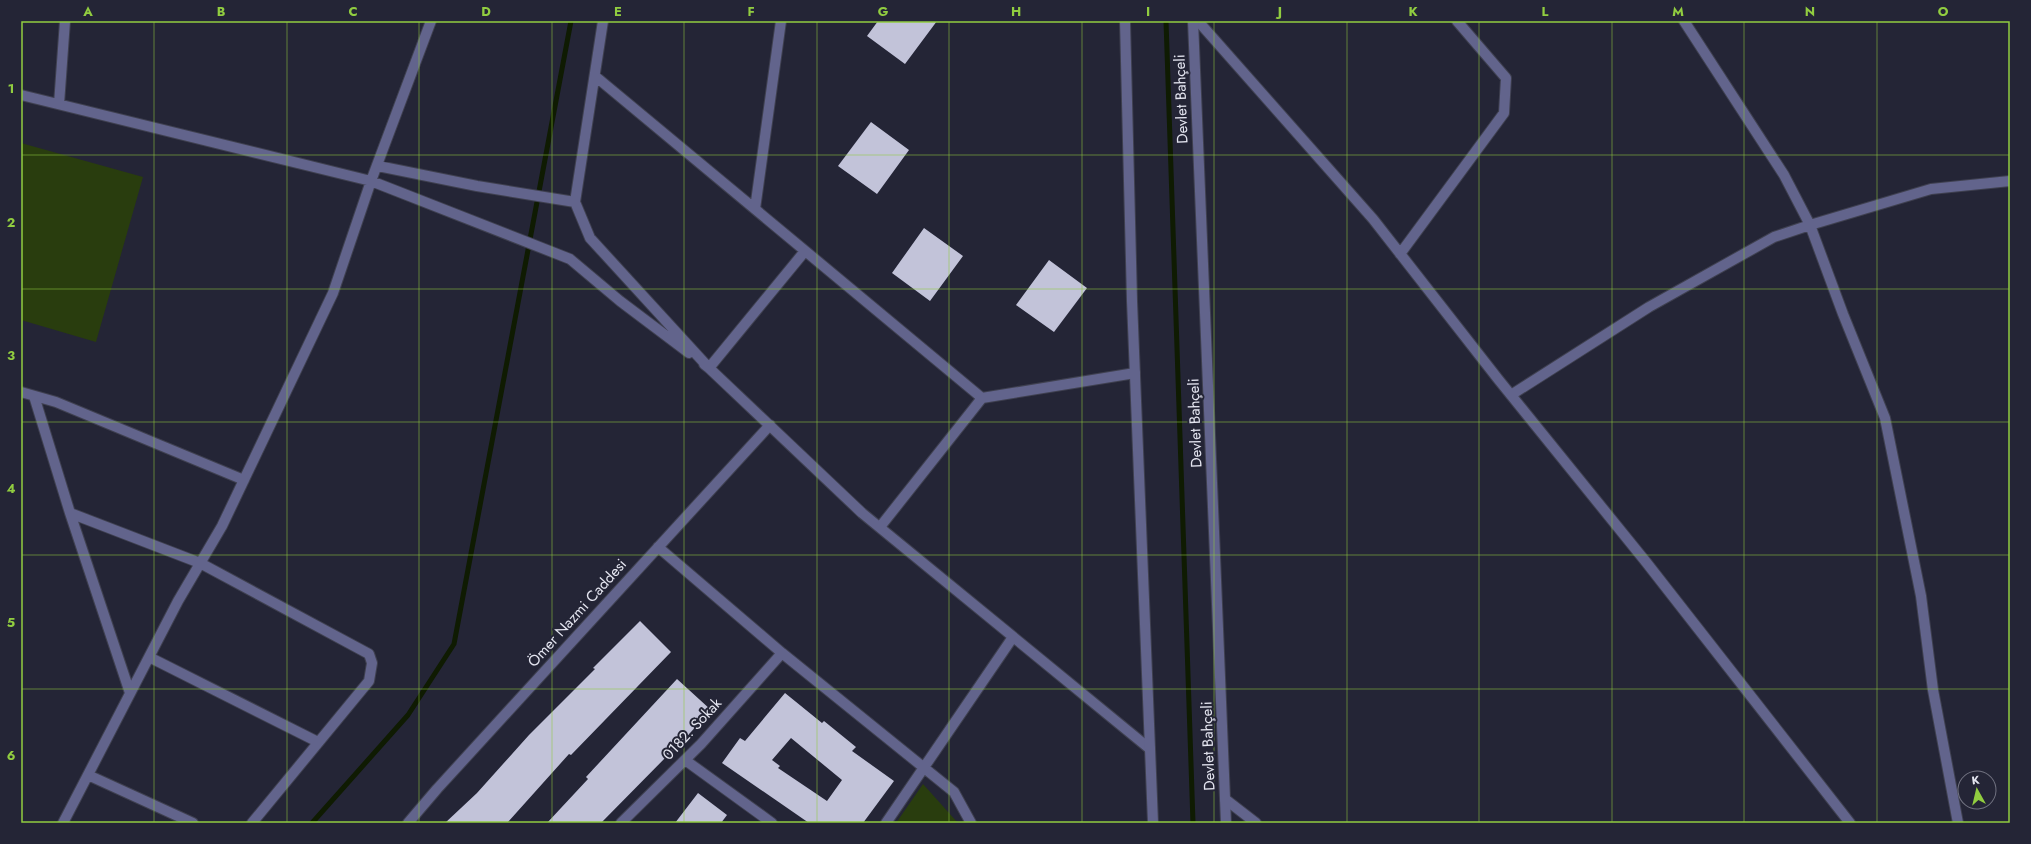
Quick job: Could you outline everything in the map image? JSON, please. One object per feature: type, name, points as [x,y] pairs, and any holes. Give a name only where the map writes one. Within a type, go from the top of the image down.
[{"type":"street","points":[[59,104],[65,21]]},
{"type":"street","points":[[63,823],[178,601],[222,526],[333,293],[371,181],[378,166],[431,21]]},
{"type":"street","points":[[603,21],[575,202],[590,238],[709,368],[880,527],[1150,749]]},
{"type":"street","points":[[755,209],[780,21]]},
{"type":"street","points":[[1125,21],[1135,373],[1153,823]]},
{"type":"street","name":"Devlet Bahçeli","points":[[1193,21],[1226,823]]},
{"type":"street","points":[[1198,21],[1373,219],[1511,395],[1646,562],[1850,823]]},
{"type":"street","points":[[1400,254],[1504,113],[1506,78],[1457,21]]},
{"type":"street","points":[[1684,21],[1784,175],[1810,225],[1843,314],[1885,418],[1921,596],[1933,690],[1958,823]]},
{"type":"street","points":[[595,76],[982,398]]},
{"type":"street","points":[[21,95],[371,181],[570,259],[620,301],[709,368]]},
{"type":"street","points":[[378,166],[477,186],[575,202]]},
{"type":"street","points":[[1511,395],[1649,307],[1774,237],[1931,189],[2010,181]]},
{"type":"street","points":[[709,368],[805,251]]},
{"type":"street","points":[[880,527],[982,398],[1135,373]]},
{"type":"street","points":[[21,392],[56,402],[244,480]]},
{"type":"street","points":[[34,396],[70,513],[130,693]]},
{"type":"street","name":"Ömer Nazmi Caddesi","points":[[408,823],[770,425]]},
{"type":"street","points":[[70,513],[200,563],[369,654],[372,663],[369,681],[252,823]]},
{"type":"street","points":[[658,547],[782,653],[954,792],[971,823]]},
{"type":"street","points":[[886,823],[1013,637]]},
{"type":"street","name":"0182. Sokak","points":[[621,823],[685,760],[782,653]]},
{"type":"street","points":[[149,657],[318,742]]},
{"type":"street","points":[[685,760],[772,823]]},
{"type":"street","points":[[88,775],[193,823]]},
{"type":"street","points":[[1226,799],[1256,823]]},
{"type":"green space","points":[[21,143],[143,177],[96,342],[21,320]]},
{"type":"green space","points":[[923,784],[958,823],[896,823]]},
{"type":"building","points":[[878,21],[937,21],[905,64],[867,36]]},
{"type":"building","points":[[871,122],[909,150],[877,194],[838,166]]},
{"type":"building","points":[[924,228],[963,256],[930,301],[892,273]]},
{"type":"building","points":[[1049,260],[1087,288],[1054,332],[1016,305]]},
{"type":"building","points":[[640,621],[671,652],[571,755],[569,754],[507,823],[445,823],[477,793],[529,735],[595,669],[593,668]]},
{"type":"building","points":[[677,679],[711,710],[670,755],[669,754],[601,823],[547,823],[588,779],[586,777]]},
{"type":"building","points":[[785,693],[822,723],[824,721],[856,747],[852,751],[894,781],[863,823],[809,823],[722,763],[740,738],[745,741]],"holes":[[[791,738],[842,780],[827,801],[778,768],[780,766],[772,760]]]},
{"type":"building","points":[[698,793],[727,815],[721,823],[675,823]]},
{"type":"waterway","points":[[312,823],[408,715],[454,644],[571,21]]},
{"type":"waterway","points":[[1166,21],[1193,823]]}]
